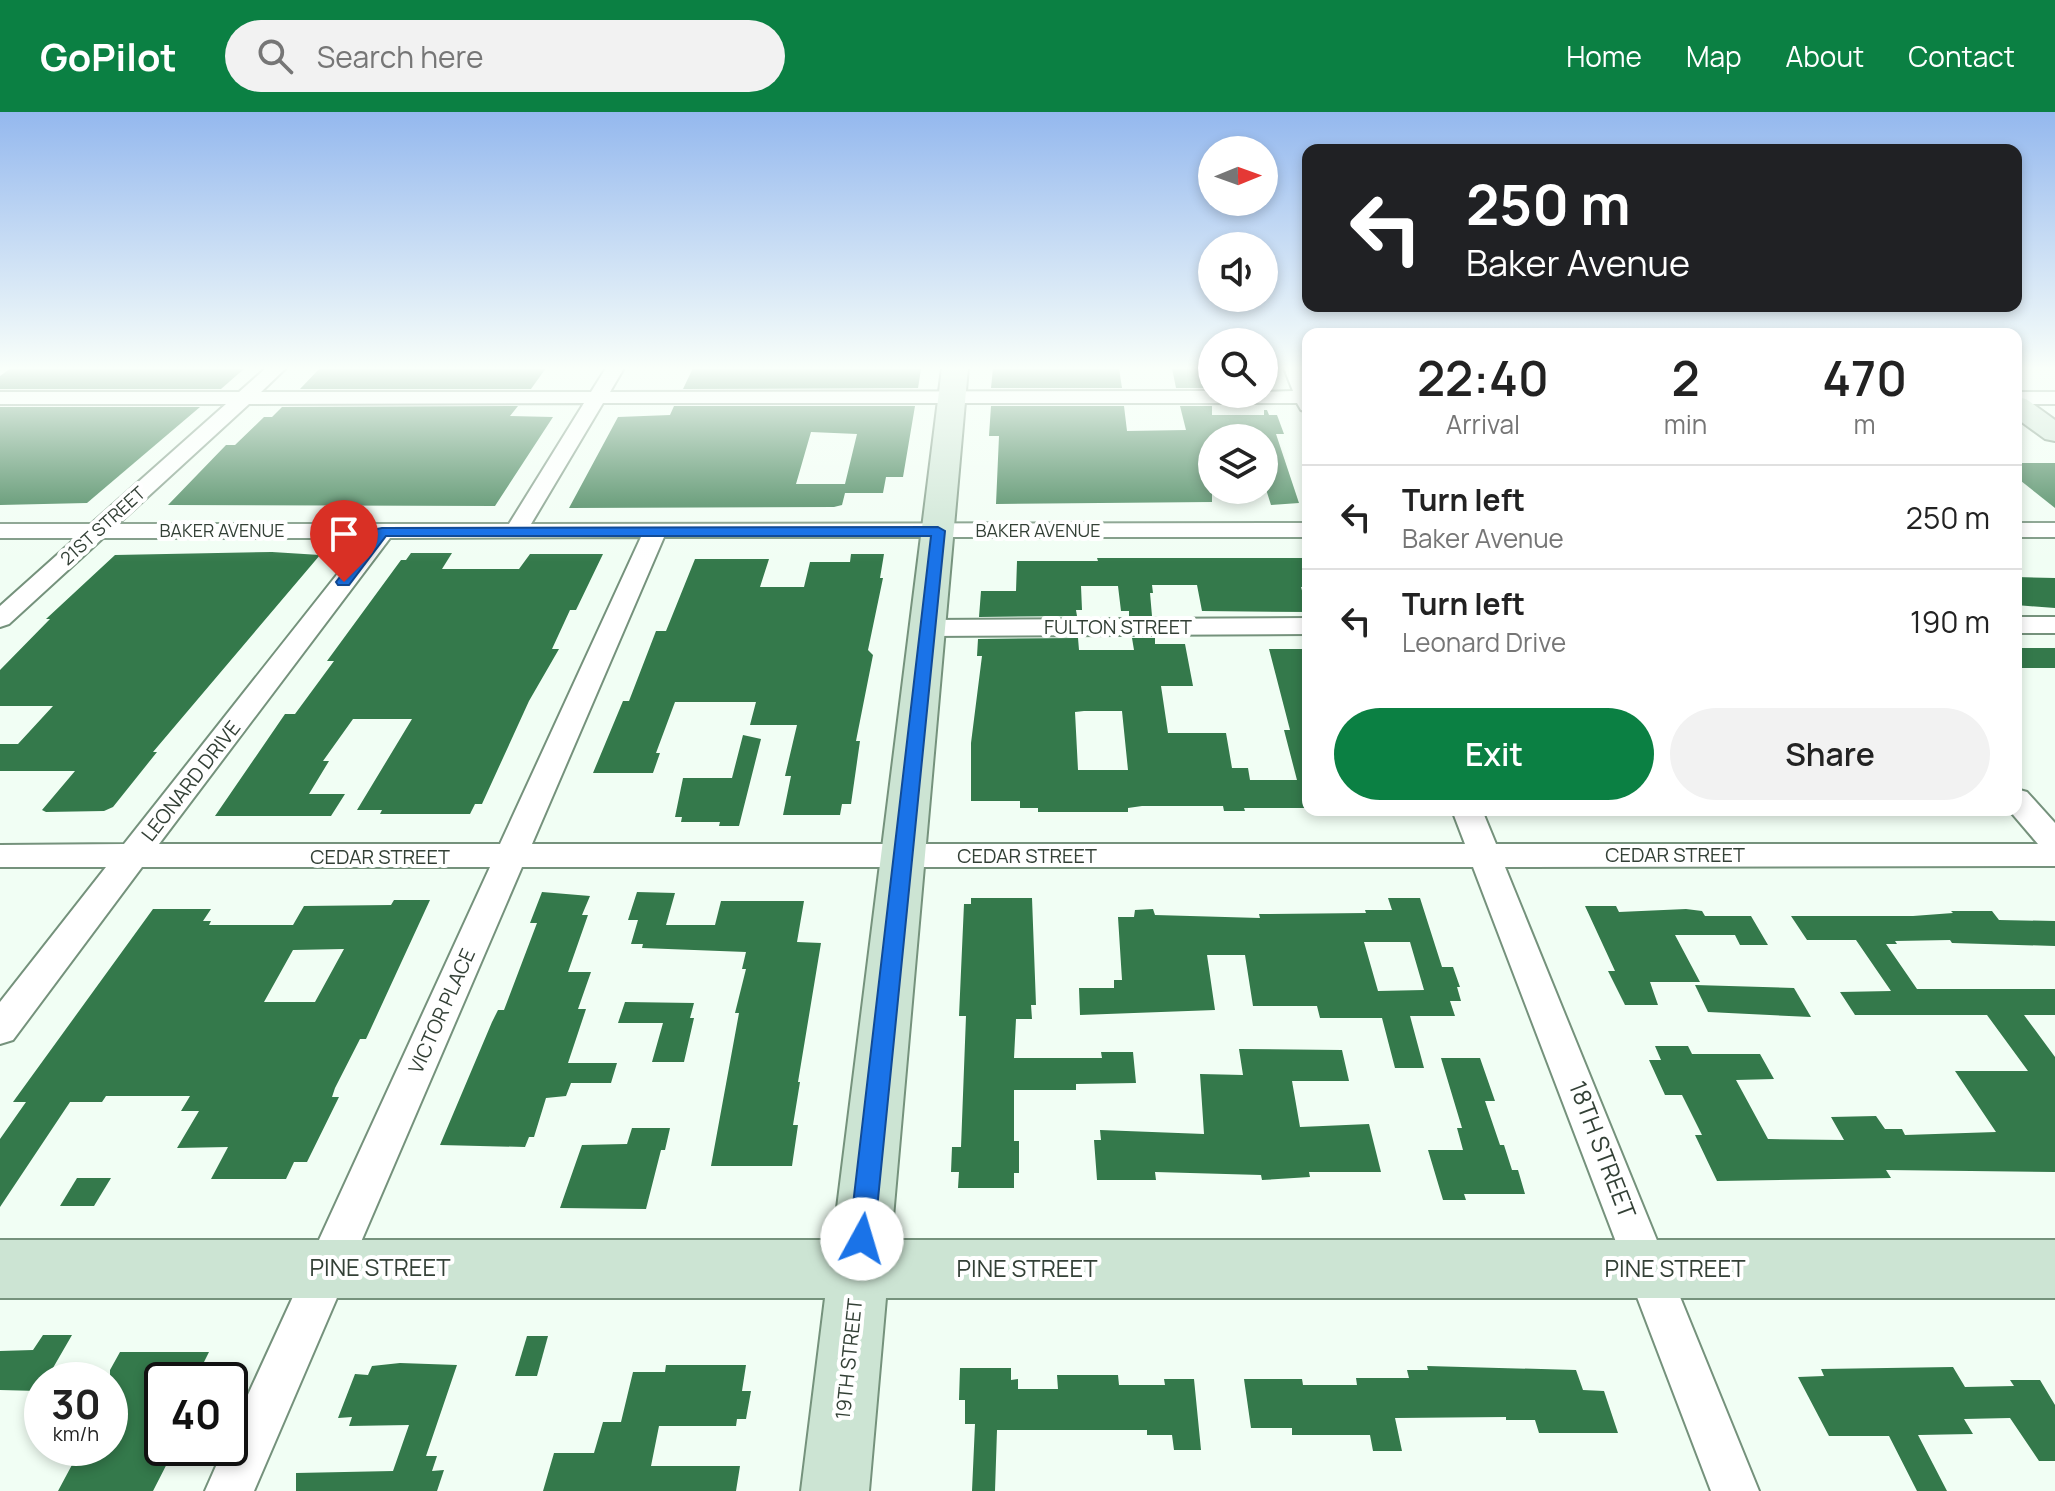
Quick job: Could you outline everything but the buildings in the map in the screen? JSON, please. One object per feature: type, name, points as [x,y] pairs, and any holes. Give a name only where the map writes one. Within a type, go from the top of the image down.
[{"type":"street","name":"21ST STREET","points":[[0,619],[206,432]]},
{"type":"street","points":[[516,530],[576,432]]},
{"type":"street","name":"19TH STREET","points":[[835,1491],[949,432]]},
{"type":"street","name":"BAKER AVENUE","points":[[0,531],[1302,530]]},
{"type":"street","points":[[2022,530],[2055,530]]},
{"type":"street","name":"VICTOR PLACE","points":[[229,1491],[655,531]]},
{"type":"street","name":"LEONARD DRIVE","points":[[0,1029],[382,532]]},
{"type":"street","points":[[2022,625],[2055,625]]},
{"type":"street","name":"FULTON STREET","points":[[927,628],[1302,626]]},
{"type":"street","points":[[2022,806],[2055,843]]},
{"type":"street","name":"18TH STREET","points":[[1469,816],[1735,1491]]},
{"type":"street","name":"CEDAR STREET","points":[[0,856],[2055,855]]},
{"type":"street","name":"PINE STREET","points":[[0,1269],[2055,1269]]},
{"type":"route","points":[[344,582],[382,532],[938,531],[862,1239]]}]
